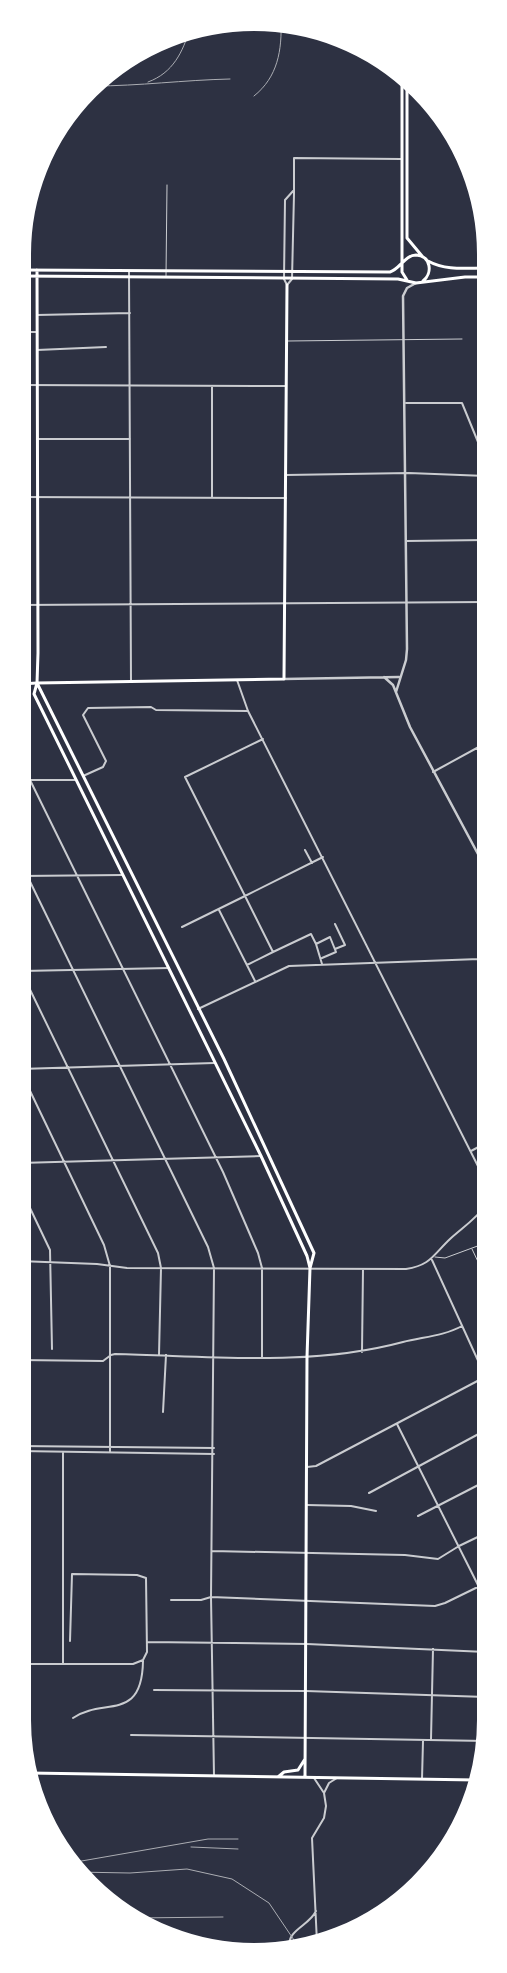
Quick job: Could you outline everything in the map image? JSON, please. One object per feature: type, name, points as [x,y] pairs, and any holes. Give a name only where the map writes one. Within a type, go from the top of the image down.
[{"type":"main road","points":[[402,83],[407,238],[424,258],[430,272],[420,283]]},
{"type":"main road","points":[[407,88],[402,272],[407,280]]},
{"type":"main road","points":[[28,270],[390,272],[397,269],[409,257],[424,258],[439,266],[449,268],[480,268]]},
{"type":"main road","points":[[37,270],[37,683],[34,694],[261,1156],[307,1256],[310,1268],[307,1357],[305,1777]]},
{"type":"main road","points":[[28,276],[166,279],[398,279],[416,284],[465,277],[480,277]]},
{"type":"main road","points":[[28,684],[284,679],[287,285]]},
{"type":"main road","points":[[37,683],[224,1059],[313,1249],[314,1257],[310,1268]]},
{"type":"main road","points":[[76,780],[83,776]]},
{"type":"main road","points":[[216,1063],[224,1059]]},
{"type":"main road","points":[[278,1777],[284,1772],[298,1770],[306,1758]]},
{"type":"main road","points":[[34,1772],[471,1780]]},
{"type":"street","points":[[294,190],[285,200],[284,279],[287,285],[292,279],[293,272],[294,190],[294,158],[404,159]]},
{"type":"street","points":[[129,272],[131,682]]},
{"type":"street","points":[[396,692],[399,677],[406,660],[406,404],[403,296],[407,288],[416,284]]},
{"type":"street","points":[[37,315],[130,313]]},
{"type":"street","points":[[28,332],[37,332]]},
{"type":"street","points":[[37,350],[106,347]]},
{"type":"street","points":[[28,385],[287,386]]},
{"type":"street","points":[[212,387],[212,498]]},
{"type":"street","points":[[406,404],[462,403],[480,447]]},
{"type":"street","points":[[37,439],[130,439]]},
{"type":"street","points":[[286,475],[406,473],[480,476]]},
{"type":"street","points":[[28,497],[286,498]]},
{"type":"street","points":[[406,541],[480,540]]},
{"type":"street","points":[[28,605],[480,602]]},
{"type":"street","points":[[284,679],[399,677]]},
{"type":"street","points":[[384,678],[393,685],[410,727],[480,858]]},
{"type":"street","points":[[237,680],[248,711],[480,1170]]},
{"type":"street","points":[[83,776],[103,767],[106,761],[84,715],[88,708],[151,707],[156,710],[248,711]]},
{"type":"street","points":[[262,739],[185,777],[272,952]]},
{"type":"street","points":[[433,772],[480,747]]},
{"type":"street","points":[[477,748],[480,754]]},
{"type":"street","points":[[76,780],[30,780],[215,1156],[258,1253],[262,1268],[262,1358]]},
{"type":"street","points":[[305,850],[312,863]]},
{"type":"street","points":[[182,927],[323,857]]},
{"type":"street","points":[[28,875],[123,875]]},
{"type":"street","points":[[28,877],[208,1247],[214,1268],[212,1551],[214,1776]]},
{"type":"street","points":[[218,909],[255,981]]},
{"type":"street","points":[[335,924],[345,945],[335,949]]},
{"type":"street","points":[[247,965],[311,934],[322,958],[322,964]]},
{"type":"street","points":[[316,944],[330,937],[336,952],[322,958]]},
{"type":"street","points":[[198,1008],[289,966],[479,959]]},
{"type":"street","points":[[28,970],[169,968]]},
{"type":"street","points":[[28,986],[156,1247],[162,1268],[159,1355]]},
{"type":"street","points":[[28,1069],[68,1066],[216,1063]]},
{"type":"street","points":[[28,1086],[104,1245],[110,1266],[110,1452]]},
{"type":"street","points":[[471,1151],[480,1146]]},
{"type":"street","points":[[28,1163],[261,1156]]},
{"type":"street","points":[[28,1202],[50,1250],[52,1349]]},
{"type":"street","points":[[28,1261],[162,1268],[406,1269],[435,1257],[447,1242],[480,1212]]},
{"type":"street","points":[[432,1259],[480,1365]]},
{"type":"street","points":[[362,1352],[363,1269]]},
{"type":"street","points":[[28,1360],[103,1361],[111,1355],[307,1357],[362,1352],[441,1334],[462,1326]]},
{"type":"street","points":[[163,1412],[166,1355]]},
{"type":"street","points":[[307,1467],[316,1466],[480,1381]]},
{"type":"street","points":[[171,1600],[201,1600],[212,1597],[307,1599],[435,1606],[445,1604],[479,1587],[397,1424]]},
{"type":"street","points":[[369,1493],[480,1433]]},
{"type":"street","points":[[28,1446],[214,1448]]},
{"type":"street","points":[[28,1451],[214,1454]]},
{"type":"street","points":[[62,1664],[63,1452]]},
{"type":"street","points":[[418,1516],[480,1484]]},
{"type":"street","points":[[307,1505],[351,1506],[376,1511]]},
{"type":"street","points":[[212,1551],[405,1555],[434,1560],[480,1536]]},
{"type":"street","points":[[70,1641],[70,1579],[72,1574],[137,1575],[146,1578],[147,1652],[143,1660],[138,1687],[124,1704],[81,1712],[73,1718]]},
{"type":"street","points":[[147,1642],[306,1644],[480,1652]]},
{"type":"street","points":[[431,1739],[434,1649]]},
{"type":"street","points":[[28,1664],[133,1664],[143,1660]]},
{"type":"street","points":[[154,1690],[212,1692],[306,1691],[480,1697]]},
{"type":"street","points":[[131,1736],[479,1741]]},
{"type":"street","points":[[422,1779],[423,1741]]},
{"type":"street","points":[[314,1777],[324,1793]]},
{"type":"street","points":[[317,1937],[312,1838],[324,1818],[324,1793],[329,1783],[337,1778]]},
{"type":"street","points":[[290,1943],[291,1934],[313,1916],[316,1908]]},
{"type":"lane","points":[[166,279],[167,185]]},
{"type":"lane","points":[[287,340],[462,339]]},
{"type":"lane","points":[[435,1257],[445,1258],[480,1245]]},
{"type":"lane","points":[[471,1248],[480,1266]]},
{"type":"railway","points":[[254,96],[262,89],[273,72],[281,42],[281,29]]},
{"type":"railway","points":[[148,82],[164,73],[176,61],[187,37]]},
{"type":"railway","points":[[102,86],[230,79]]},
{"type":"railway","points":[[78,1862],[208,1839],[238,1839]]},
{"type":"railway","points":[[191,1847],[238,1849]]},
{"type":"railway","points":[[87,1872],[130,1873],[187,1869],[232,1879],[269,1903],[295,1942]]},
{"type":"railway","points":[[146,1918],[223,1917]]}]
